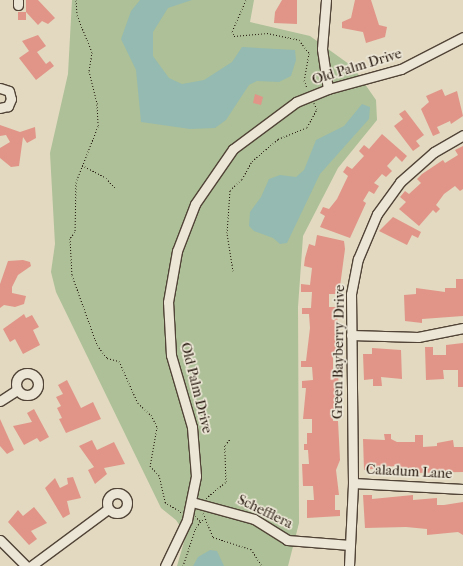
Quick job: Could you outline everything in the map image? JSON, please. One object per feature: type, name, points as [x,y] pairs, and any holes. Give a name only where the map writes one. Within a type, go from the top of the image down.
[{"type":"street","points":[[326,0],[322,49],[328,89]]},
{"type":"street","name":"Old Palm Drive","points":[[165,566],[189,514],[192,502],[196,453],[176,377],[168,328],[168,302],[177,251],[195,204],[234,149],[274,116],[311,96],[328,89],[401,69],[463,37]]},
{"type":"street","points":[[0,88],[9,91],[11,99],[8,106],[0,108]]},
{"type":"street","name":"Green Bayberry Drive","points":[[349,566],[353,483],[351,294],[358,259],[377,214],[416,167],[463,135]]},
{"type":"street","points":[[351,335],[418,336],[463,328]]},
{"type":"street","points":[[0,401],[17,390]]},
{"type":"street","name":"Caladum Lane","points":[[353,483],[463,489]]},
{"type":"street","name":"Schefflera","points":[[192,502],[254,519],[287,540],[350,546]]},
{"type":"street","points":[[31,566],[108,509]]},
{"type":"street","points":[[0,540],[26,566]]},
{"type":"path","points":[[76,0],[77,15],[92,52],[89,71],[97,104],[95,140],[82,165],[76,182],[74,232],[70,238],[72,276],[77,282],[83,314],[96,345],[107,358],[119,361],[138,403],[151,415],[157,427],[150,466],[159,475],[165,502],[200,521]]},
{"type":"path","points":[[234,271],[228,233],[229,193],[252,161],[278,139],[307,127],[317,109],[304,80],[309,53],[298,40],[267,33],[234,36],[232,31],[246,0]]},
{"type":"path","points":[[82,165],[106,178],[115,188]]},
{"type":"path","points":[[230,439],[225,445],[226,482],[209,493],[205,505],[204,519],[213,537],[251,550],[262,566]]},
{"type":"path","points":[[183,566],[200,521],[204,519]]},
{"type":"green space","points":[[72,0],[254,0],[250,22],[310,36],[353,67],[376,100],[377,120],[338,168],[303,236],[298,307],[299,523],[288,566],[177,566],[186,535],[176,520],[161,508],[56,292],[51,272],[55,244],[50,153],[68,74]]},
{"type":"water","points":[[140,0],[192,0],[168,8],[153,32],[153,56],[169,78],[182,84],[204,80],[232,62],[242,47],[295,50],[296,60],[291,76],[279,82],[257,81],[249,85],[226,120],[215,128],[190,129],[141,122],[136,70],[121,39],[131,11]]},
{"type":"water","points":[[362,104],[370,107],[369,119],[320,174],[287,243],[280,244],[273,238],[254,231],[249,226],[250,212],[261,197],[269,179],[280,175],[296,177],[304,170],[316,140],[344,126]]},
{"type":"water","points":[[210,550],[217,551],[224,566],[193,566],[198,557]]},
{"type":"building","points":[[26,0],[38,0],[55,18],[48,24],[42,21],[38,25],[26,12]]},
{"type":"building","points":[[282,0],[297,0],[297,24],[274,23],[275,12]]},
{"type":"building","points":[[355,0],[371,0],[379,25],[387,27],[385,37],[366,43],[363,32],[342,28],[342,22],[351,18]]},
{"type":"building","points":[[18,12],[26,12],[26,20],[18,20]]},
{"type":"building","points":[[38,35],[46,46],[37,52],[46,64],[50,61],[54,66],[36,80],[19,58],[29,51],[22,41]]},
{"type":"building","points":[[442,89],[445,96],[457,91],[463,116],[451,124],[450,121],[437,127],[440,133],[433,136],[421,109],[429,102],[426,96]]},
{"type":"building","points":[[255,94],[263,97],[261,105],[253,103]]},
{"type":"building","points":[[405,110],[424,135],[416,141],[420,146],[413,151],[394,126],[403,119],[399,114]]},
{"type":"building","points":[[0,125],[20,132],[35,127],[36,138],[27,143],[23,137],[19,166],[11,167],[0,158],[0,148],[10,142],[6,135],[0,136]]},
{"type":"building","points":[[382,134],[407,156],[402,162],[396,156],[387,166],[392,171],[386,177],[382,174],[374,183],[379,186],[374,194],[369,191],[363,201],[366,203],[350,238],[320,227],[325,216],[320,213],[323,207],[329,209],[337,199],[348,176],[343,172],[347,166],[352,169],[364,156],[359,151],[364,145],[369,149]]},
{"type":"building","points":[[463,146],[463,189],[460,191],[455,186],[444,194],[436,205],[440,209],[436,213],[433,210],[419,226],[399,209],[406,202],[400,197],[405,191],[409,194],[421,183],[417,179],[422,174],[443,160],[445,163],[458,155],[455,150]]},
{"type":"building","points":[[393,217],[421,232],[418,238],[412,235],[407,245],[379,231]]},
{"type":"building","points":[[317,235],[344,241],[345,249],[339,294],[329,294],[329,307],[337,307],[339,356],[333,357],[333,370],[338,370],[339,399],[335,399],[333,421],[338,421],[340,460],[336,470],[339,495],[335,495],[335,510],[340,510],[340,516],[307,518],[307,500],[314,500],[313,486],[303,486],[302,464],[309,464],[308,450],[304,450],[304,444],[307,444],[307,433],[312,433],[312,419],[303,419],[306,388],[302,388],[302,381],[313,380],[312,367],[301,367],[301,361],[306,361],[310,328],[309,314],[302,314],[302,308],[311,308],[312,292],[301,292],[301,284],[310,285],[312,268],[304,266],[305,258],[309,244],[315,246]]},
{"type":"building","points":[[23,260],[30,262],[31,266],[18,275],[12,287],[12,293],[26,296],[24,304],[15,307],[4,305],[0,308],[0,284],[8,261]]},
{"type":"building","points":[[456,279],[463,279],[463,316],[422,319],[422,323],[405,321],[404,295],[416,294],[416,288],[445,292],[445,288],[456,288]]},
{"type":"building","points":[[24,314],[26,318],[32,315],[39,327],[33,330],[40,345],[23,354],[15,339],[10,342],[3,329]]},
{"type":"building","points":[[463,343],[463,387],[458,387],[458,370],[443,370],[444,379],[426,380],[425,347],[433,347],[433,355],[446,355],[446,345]]},
{"type":"building","points":[[372,348],[401,350],[402,379],[381,377],[382,386],[373,386],[373,379],[364,380],[363,354],[372,354]]},
{"type":"building","points":[[67,380],[81,408],[93,402],[101,419],[66,433],[59,419],[62,418],[57,408],[61,406],[56,397],[63,394],[58,385]]},
{"type":"building","points":[[34,409],[49,437],[40,442],[37,438],[24,445],[13,426],[32,422],[27,413]]},
{"type":"building","points":[[0,419],[14,450],[7,454],[0,446]]},
{"type":"building","points":[[384,434],[391,434],[391,439],[397,442],[415,442],[415,435],[423,435],[423,447],[437,446],[437,443],[453,440],[454,447],[463,447],[463,472],[415,473],[415,467],[395,472],[395,466],[364,470],[363,439],[385,440]]},
{"type":"building","points":[[92,440],[97,450],[114,442],[125,464],[104,468],[107,474],[95,484],[88,470],[94,467],[79,446]]},
{"type":"building","points":[[73,477],[81,498],[67,501],[70,514],[63,518],[45,488],[55,478],[60,488],[68,484],[67,478]]},
{"type":"building","points":[[363,495],[372,495],[372,499],[413,495],[413,500],[437,498],[437,505],[463,502],[463,535],[458,532],[427,535],[427,529],[406,527],[365,528]]},
{"type":"building","points":[[34,507],[47,523],[31,531],[37,539],[29,545],[8,522],[18,510],[23,516]]}]
